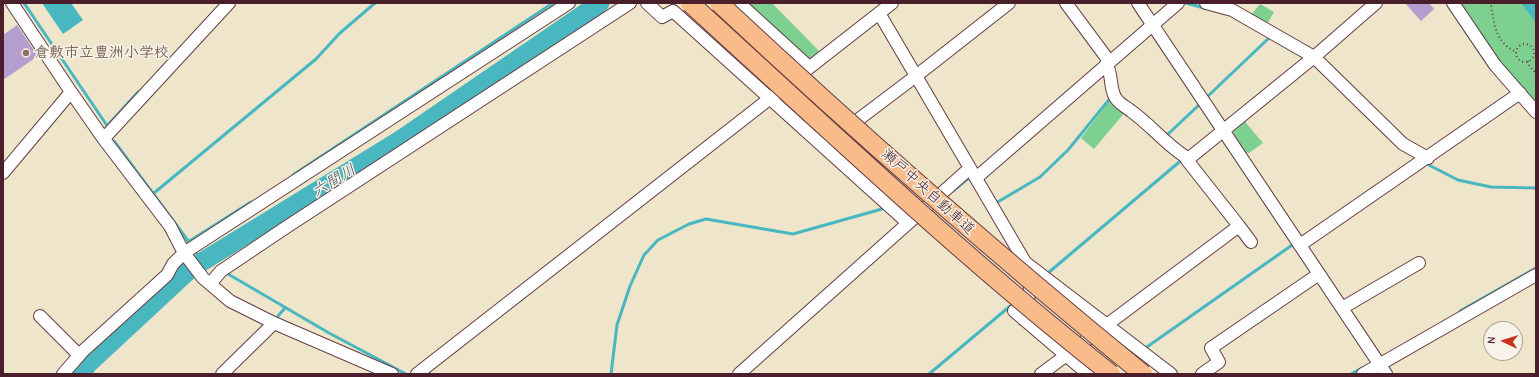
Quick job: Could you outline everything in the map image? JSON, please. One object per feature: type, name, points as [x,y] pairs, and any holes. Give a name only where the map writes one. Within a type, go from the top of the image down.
[{"type":"highway","name":"瀬戸中央自動車道","points":[[690,3],[961,249],[1067,339],[1112,374]]},
{"type":"highway","name":"瀬戸中央自動車道","points":[[719,3],[788,68],[972,231],[1143,374]]},
{"type":"street","points":[[12,3],[103,138],[170,226],[186,255],[206,281],[230,301],[377,371],[392,374]]},
{"type":"street","points":[[103,138],[229,3]]},
{"type":"street","points":[[63,374],[79,355],[167,275],[173,264],[569,3]]},
{"type":"street","points":[[206,281],[630,3]]},
{"type":"street","points":[[647,3],[662,18],[669,7],[908,223]]},
{"type":"street","points":[[740,3],[808,67]]},
{"type":"street","points":[[417,374],[808,67],[892,3]]},
{"type":"street","points":[[823,147],[1010,3]]},
{"type":"street","points":[[1066,3],[1107,60],[1113,94],[1119,103],[1131,110],[1186,157],[1251,242]]},
{"type":"street","points":[[1138,3],[1379,364]]},
{"type":"street","points":[[738,374],[908,223],[973,173],[1150,22],[1178,3]]},
{"type":"street","points":[[1206,3],[1232,10],[1310,57],[1403,144],[1424,160]]},
{"type":"street","points":[[1186,157],[1376,3]]},
{"type":"street","points":[[1453,3],[1495,65],[1536,112]]},
{"type":"street","points":[[879,13],[1025,262],[1030,274],[1030,295],[1019,315],[1088,374]]},
{"type":"street","points":[[3,173],[71,92]]},
{"type":"street","points":[[1298,242],[1424,160],[1520,93]]},
{"type":"street","points":[[1041,374],[1239,226]]},
{"type":"street","points":[[1025,262],[1171,374]]},
{"type":"street","points":[[1342,308],[1418,263]]},
{"type":"street","points":[[1202,374],[1219,362],[1211,348],[1319,274]]},
{"type":"street","points":[[1363,374],[1536,275]]},
{"type":"street","points":[[40,316],[79,355]]},
{"type":"street","points":[[222,374],[274,323]]},
{"type":"path","points":[[1488,3],[1491,6],[1496,34],[1516,52],[1520,60],[1528,61]]},
{"type":"path","points":[[1516,52],[1520,45],[1526,43],[1531,46],[1534,54],[1528,61]]},
{"type":"path","points":[[1528,61],[1529,65],[1536,74]]},
{"type":"green space","points":[[744,3],[772,3],[820,52],[810,60],[806,59]]},
{"type":"green space","points":[[1457,3],[1536,3],[1536,108],[1496,58]]},
{"type":"green space","points":[[1260,4],[1274,12],[1266,26],[1249,17]]},
{"type":"green space","points":[[1112,98],[1126,111],[1094,149],[1081,138]]},
{"type":"green space","points":[[1246,119],[1246,123],[1263,143],[1249,153],[1243,152],[1233,136],[1234,129]]},
{"type":"water","points":[[42,3],[71,3],[83,20],[63,34]]},
{"type":"water","points":[[1521,3],[1536,3],[1536,23]]},
{"type":"building","points":[[1405,3],[1429,3],[1434,9],[1421,21]]},
{"type":"building","points":[[17,25],[38,56],[3,80],[3,35]]},
{"type":"waterway","points":[[24,3],[108,127]]},
{"type":"waterway","points":[[154,193],[316,59],[340,33],[375,3]]},
{"type":"waterway","points":[[293,175],[553,3]]},
{"type":"waterway","name":"六間川","points":[[80,374],[89,363],[188,271],[400,140],[600,3]]},
{"type":"waterway","points":[[1186,3],[1204,8]]},
{"type":"waterway","points":[[1208,96],[1270,37]]},
{"type":"waterway","points":[[107,126],[138,92]]},
{"type":"waterway","points":[[996,203],[1040,177],[1068,150],[1112,96]]},
{"type":"waterway","points":[[1165,133],[1167,135],[1199,105]]},
{"type":"waterway","points":[[114,141],[189,242]]},
{"type":"waterway","points":[[1048,273],[1184,158]]},
{"type":"waterway","points":[[1425,163],[1458,180],[1491,187],[1536,188]]},
{"type":"waterway","points":[[953,191],[971,176]]},
{"type":"waterway","points":[[188,242],[251,202]]},
{"type":"waterway","points":[[611,374],[617,325],[630,286],[644,255],[658,240],[689,224],[706,219],[793,234],[882,209]]},
{"type":"waterway","points":[[1144,349],[1295,243]]},
{"type":"waterway","name":"六間川","points":[[216,253],[220,260]]},
{"type":"waterway","points":[[197,254],[202,261]]},
{"type":"waterway","points":[[1460,311],[1536,268]]},
{"type":"waterway","points":[[228,274],[329,333],[406,374]]},
{"type":"waterway","points":[[929,374],[1015,302]]},
{"type":"waterway","points":[[278,316],[285,308]]},
{"type":"waterway","points":[[1351,374],[1362,368]]},
{"type":"place","name":"倉敷市立豊洲小学校","points":[[26,53]]}]
